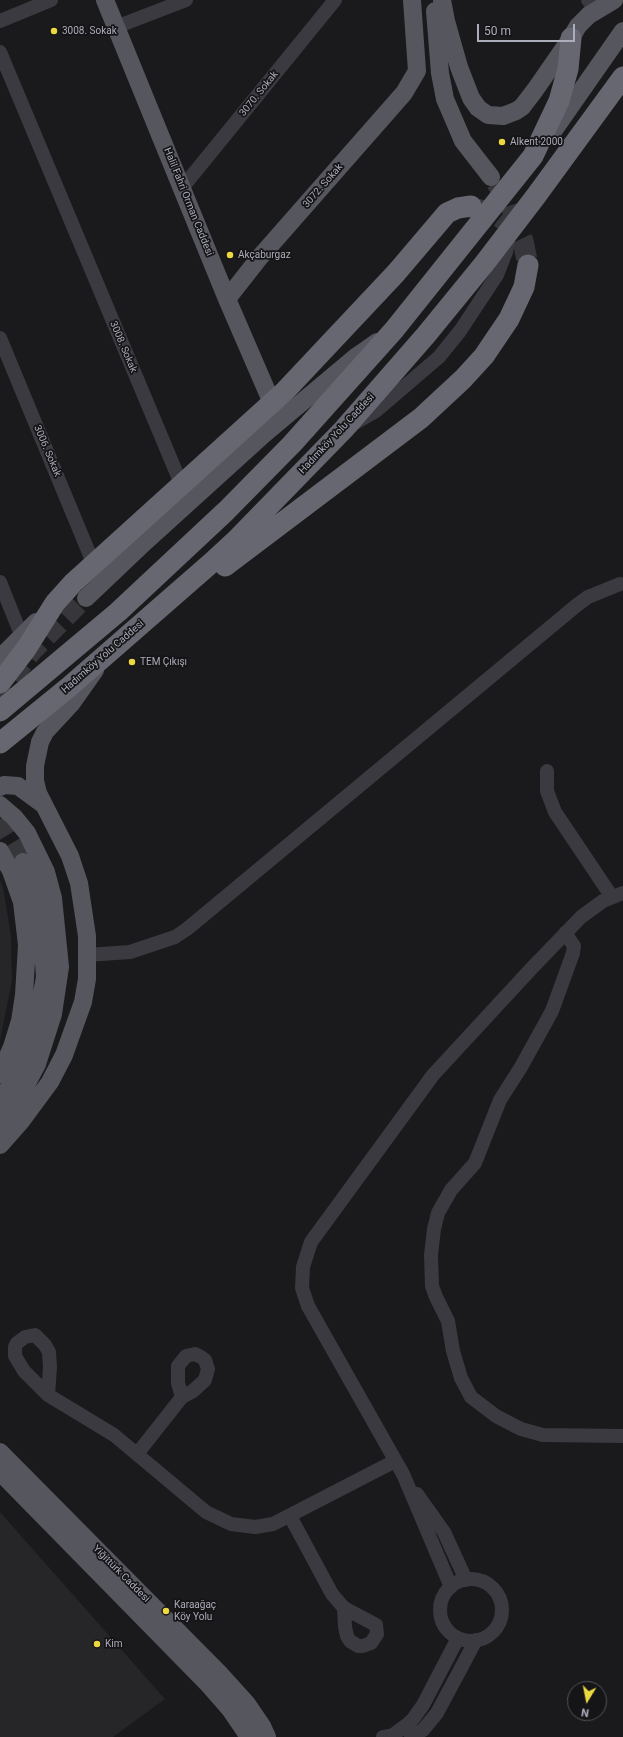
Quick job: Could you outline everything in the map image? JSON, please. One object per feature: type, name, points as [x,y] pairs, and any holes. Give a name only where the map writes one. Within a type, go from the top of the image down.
[{"type":"highway","points":[[0,711],[118,612],[226,510],[292,444],[394,330],[478,212],[533,156],[559,101],[568,69],[571,38]]},
{"type":"highway","name":"Hadımköy Yolu Caddesi","points":[[0,743],[69,687],[235,541],[344,429],[426,335],[510,230],[623,77]]},
{"type":"highway","points":[[0,683],[26,649],[55,603],[94,564],[272,403],[396,273],[447,213],[458,208],[478,212]]},
{"type":"highway","points":[[174,594],[206,579],[243,553],[334,482],[421,418],[445,398],[484,356],[509,319],[524,287],[528,265]]},
{"type":"main road","name":"Halil Fahri Orman Caddesi","points":[[105,0],[227,299],[272,403]]},
{"type":"main road","name":"3072. Sokak","points":[[227,299],[260,258],[404,93],[417,71],[412,0]]},
{"type":"main road","points":[[434,0],[440,73],[445,99],[463,141],[491,177]]},
{"type":"main road","points":[[442,0],[453,45],[470,98],[478,108],[488,115],[503,116],[522,107],[571,38],[592,5],[614,0]]},
{"type":"main road","points":[[533,156],[556,127],[623,31]]},
{"type":"main road","points":[[86,598],[146,541],[264,434],[357,356],[394,330]]},
{"type":"main road","points":[[0,658],[55,603]]},
{"type":"main road","points":[[0,1145],[50,1082],[64,1055],[78,1020],[83,1002],[87,978],[87,936],[79,883],[70,856],[38,793],[35,781],[34,766],[40,742],[45,732],[71,704],[88,682],[102,658]]},
{"type":"main road","points":[[0,787],[4,785],[18,786],[45,806]]},
{"type":"main road","points":[[0,791],[20,808],[48,848],[60,967],[58,984],[47,1034],[37,1064],[18,1102],[0,1128]]},
{"type":"main road","points":[[0,805],[14,817],[51,870],[66,918],[70,958],[67,994],[58,1032],[44,1070],[36,1100]]},
{"type":"main road","points":[[0,851],[11,871],[22,902],[27,945],[24,995],[20,1021],[12,1047],[0,1074]]},
{"type":"main road","points":[[0,1103],[24,1060],[36,1024],[44,977],[40,922],[29,876],[23,862]]},
{"type":"main road","name":"Yiğittürk Caddesi","points":[[0,1452],[219,1673],[247,1704],[268,1737]]},
{"type":"main road","name":"Yiğittürk Caddesi","points":[[0,1474],[209,1685],[230,1709],[249,1737]]},
{"type":"street","points":[[0,21],[51,0]]},
{"type":"street","points":[[116,27],[186,0]]},
{"type":"street","name":"3070. Sokak","points":[[182,188],[335,0]]},
{"type":"street","name":"3008. Sokak","points":[[0,52],[182,486]]},
{"type":"street","name":"3006. Sokak","points":[[0,338],[94,564]]},
{"type":"street","points":[[0,582],[22,637]]},
{"type":"street","points":[[87,955],[130,952],[175,937],[187,929],[577,605],[588,597],[622,582]]},
{"type":"street","points":[[466,1580],[444,1532],[403,1474],[308,1306],[302,1288],[303,1267],[311,1242],[433,1075],[581,917],[603,901],[618,895],[555,812],[547,791],[547,771]]},
{"type":"street","points":[[565,933],[574,946],[573,953],[552,1011],[521,1067],[500,1100],[475,1163],[451,1190],[438,1213],[434,1229],[431,1255],[432,1286],[448,1321],[452,1351],[461,1378],[471,1397],[496,1416],[521,1429],[543,1435],[623,1436]]},
{"type":"street","points":[[48,1395],[114,1435],[206,1512],[231,1524],[255,1527],[273,1524],[395,1460]]},
{"type":"street","points":[[137,1454],[182,1397]]},
{"type":"street","points":[[403,1474],[451,1586]]},
{"type":"street","points":[[290,1516],[332,1594],[344,1608]]},
{"type":"street","points":[[474,1579],[484,1582],[493,1588],[499,1597],[502,1607],[501,1618],[497,1627],[489,1635],[476,1640],[453,1636],[441,1620],[439,1610],[441,1600],[446,1591],[458,1582],[466,1580],[474,1579]]},
{"type":"street","points":[[390,1736],[409,1723],[423,1705],[458,1638]]},
{"type":"street","points":[[413,1719],[421,1735],[437,1712],[476,1640]]},
{"type":"shaded area","points":[[0,880],[3,887],[11,936],[12,981],[0,1040]]},
{"type":"shaded area","points":[[0,1512],[165,1699],[113,1737],[0,1737]]},
{"type":"tunnel","points":[[495,183],[509,205],[518,231]]},
{"type":"tunnel","points":[[471,207],[500,217],[518,231],[523,241],[528,265]]},
{"type":"tunnel","points":[[0,702],[4,691],[32,653],[86,598]]},
{"type":"tunnel","points":[[0,819],[5,832],[23,862]]},
{"type":"place","name":"3008. Sokak","points":[[54,31]]},
{"type":"place","name":"Alkent 2000","points":[[502,142]]},
{"type":"place","name":"Akçaburgaz","points":[[230,255]]},
{"type":"place","name":"TEM Çıkışı","points":[[132,662]]},
{"type":"place","name":"Karaağaç Köy Yolu","points":[[166,1611]]},
{"type":"place","name":"Kim","points":[[97,1644]]}]
